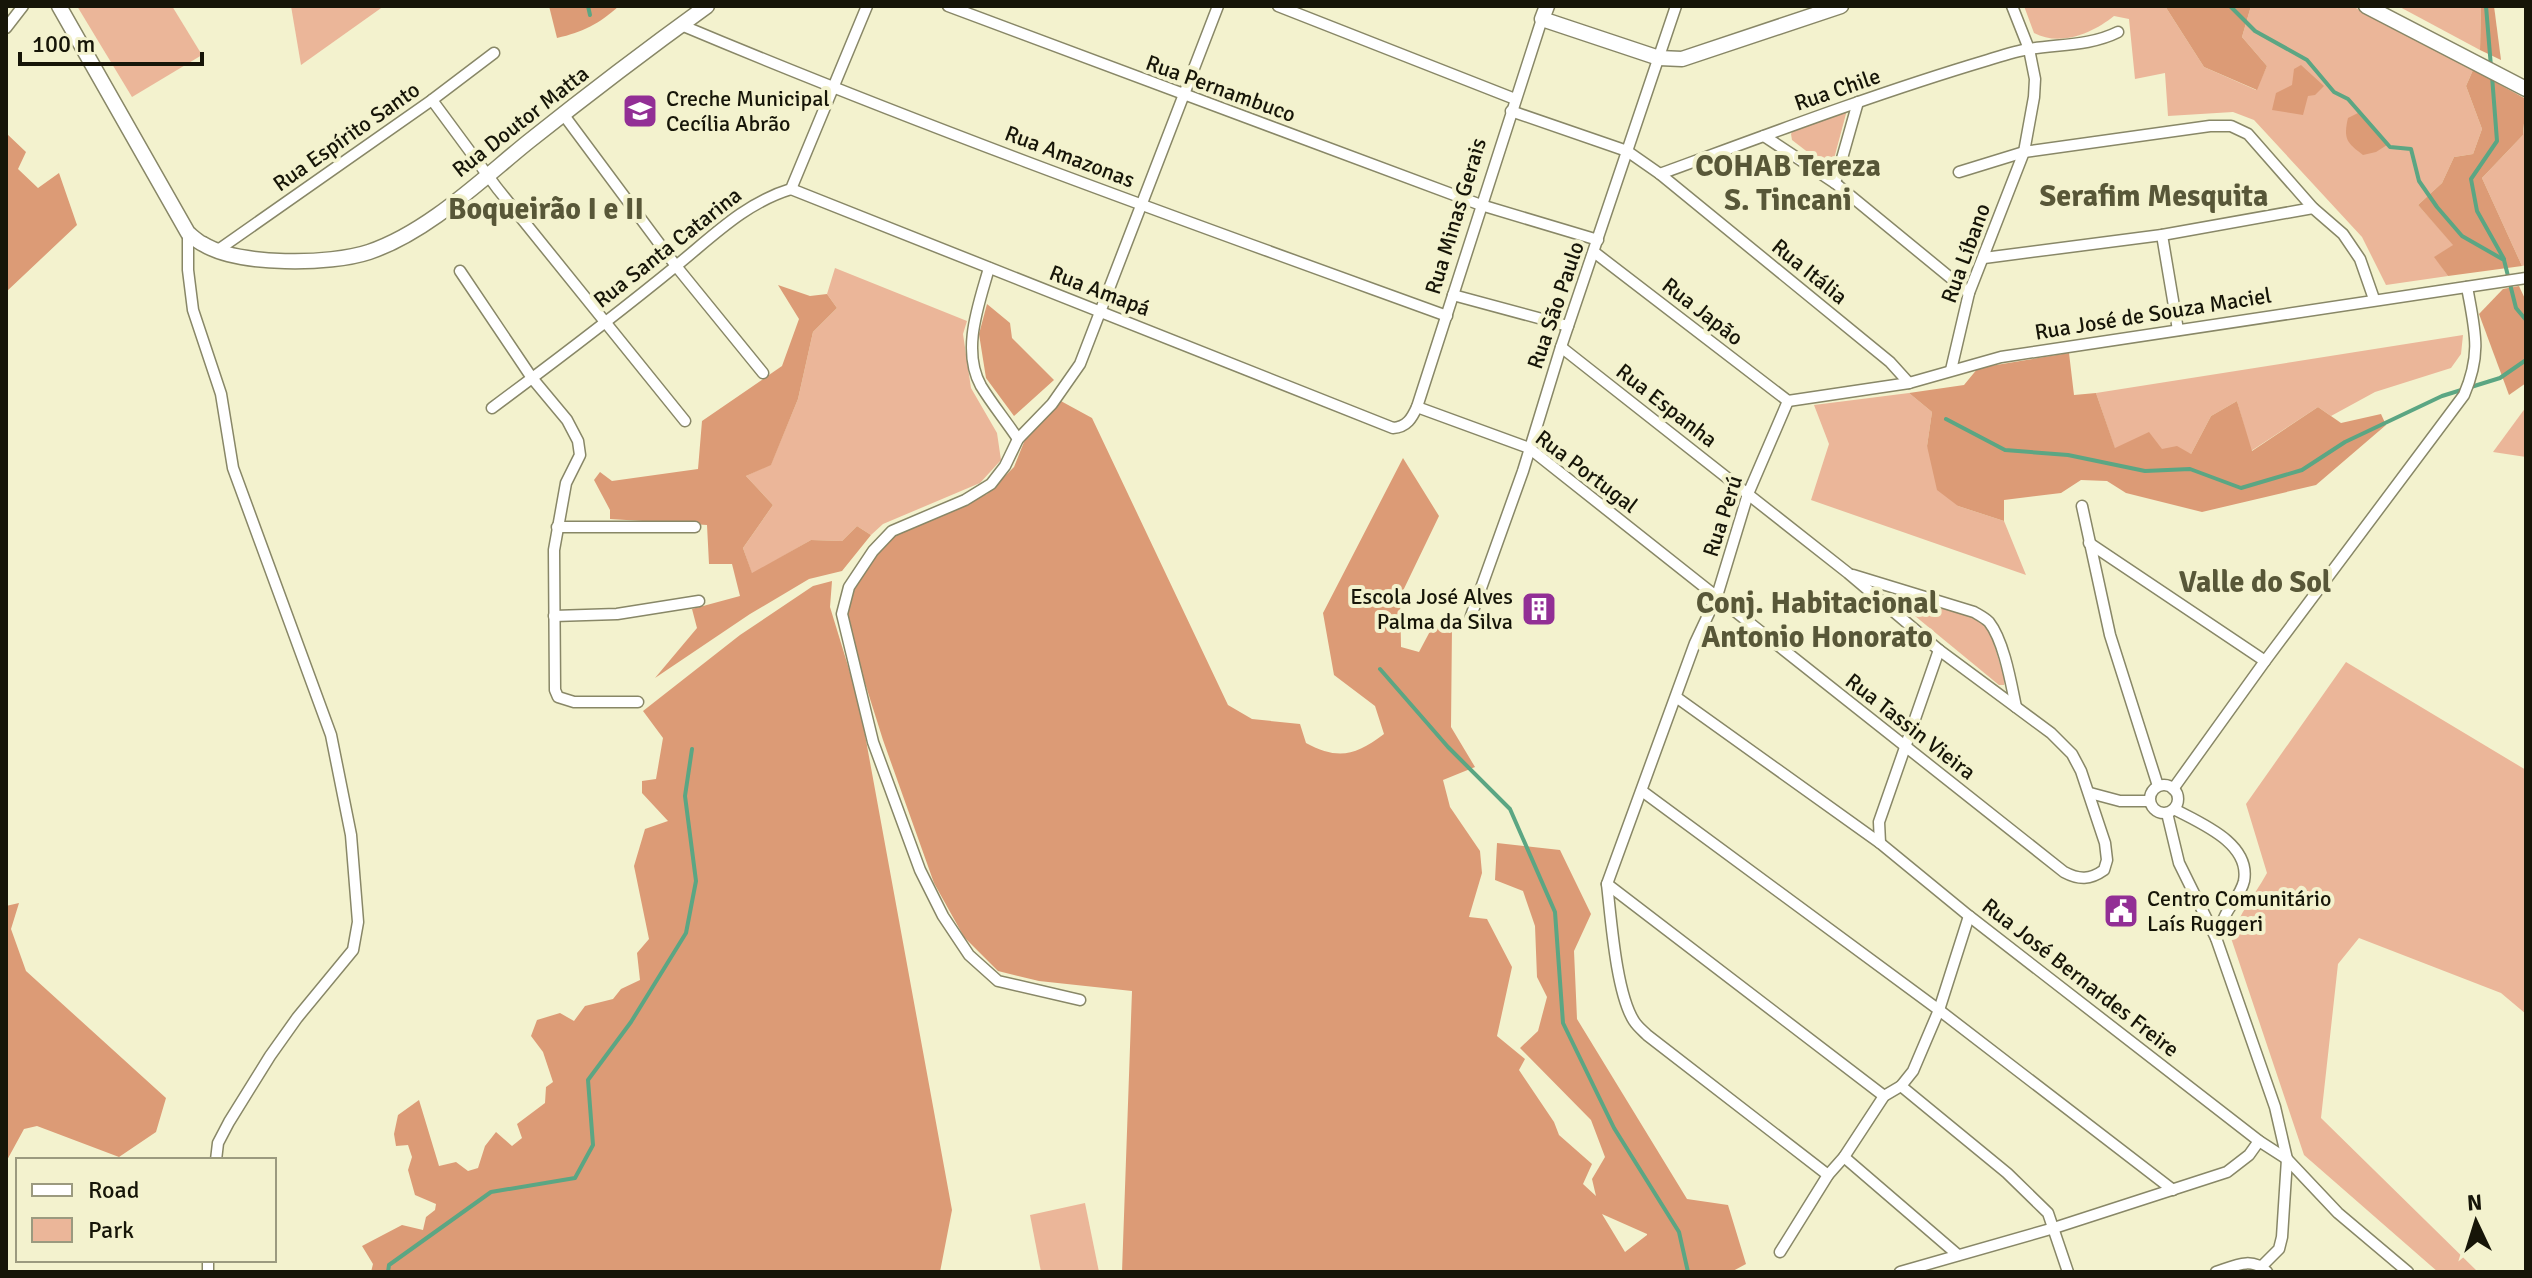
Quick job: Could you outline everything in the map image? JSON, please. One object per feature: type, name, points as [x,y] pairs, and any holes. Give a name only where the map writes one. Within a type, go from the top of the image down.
[{"type":"street","points":[[6,28],[23,6]]},
{"type":"street","points":[[59,6],[188,233],[193,310],[221,394],[233,468],[331,735],[351,835],[358,922],[353,950],[270,1056],[218,1143],[216,1158]]},
{"type":"street","name":"Rua Doutor Matta","points":[[188,233],[204,245],[218,250],[268,261],[342,259],[399,239],[428,222],[563,114],[707,6]]},
{"type":"street","points":[[791,189],[867,6]]},
{"type":"street","name":"Rua Pernambuco","points":[[948,6],[1481,205]]},
{"type":"street","points":[[1080,1000],[998,981],[969,955],[943,916],[920,870],[873,742],[842,614],[849,587],[873,551],[892,531],[965,500],[991,484],[1005,466],[1018,439],[1052,404],[1080,364],[1218,6]]},
{"type":"street","points":[[1278,6],[1515,99]]},
{"type":"street","name":"Rua São Paulo","points":[[1471,616],[1676,6]]},
{"type":"street","points":[[1545,13],[1659,58],[1682,59],[1841,6]]},
{"type":"street","name":"Rua Líbano","points":[[1951,370],[1969,293],[2024,152],[2035,79],[2029,49],[2012,6]]},
{"type":"street","points":[[2366,6],[2526,89]]},
{"type":"street","name":"Rua Minas Gerais","points":[[1417,407],[1545,13]]},
{"type":"street","name":"Rua Amazonas","points":[[681,25],[834,88],[1447,316]]},
{"type":"street","name":"Rua Chile","points":[[1660,174],[1858,102],[2029,49],[2053,48],[2118,32]]},
{"type":"street","name":"Rua Espírito Santo","points":[[218,250],[494,53]]},
{"type":"street","points":[[432,100],[487,175],[685,421]]},
{"type":"street","points":[[1835,183],[1858,102]]},
{"type":"street","name":"Rua Itália","points":[[1511,111],[1627,151],[1660,174],[1890,362],[1909,383]]},
{"type":"street","points":[[563,114],[676,266],[763,373]]},
{"type":"street","points":[[1959,172],[2024,152],[2210,126],[2231,126],[2248,134],[2313,208],[2343,234],[2360,259],[2374,299]]},
{"type":"street","points":[[1764,136],[1835,183],[1969,293]]},
{"type":"street","name":"Rua Santa Catarina","points":[[492,408],[741,212],[761,199],[791,189]]},
{"type":"street","name":"Rua Amapá","points":[[791,189],[1393,428],[1399,428],[1411,420],[1417,407]]},
{"type":"street","points":[[1481,205],[1598,240]]},
{"type":"street","points":[[1984,258],[2162,235],[2313,208]]},
{"type":"street","points":[[2162,235],[2178,330]]},
{"type":"street","name":"Rua Japão","points":[[1594,252],[1788,401]]},
{"type":"street","points":[[989,268],[975,318],[972,352],[980,384],[1018,439]]},
{"type":"street","points":[[460,271],[532,378],[567,420],[578,441],[580,455],[566,483],[554,550],[555,690],[558,697],[574,702],[638,702]]},
{"type":"street","name":"Rua José de Souza Maciel","points":[[1788,401],[1909,383],[2001,357],[2526,278]]},
{"type":"street","points":[[2173,789],[2464,395],[2473,374],[2477,352],[2467,287]]},
{"type":"street","points":[[1453,295],[1568,326]]},
{"type":"street","name":"Rua Espanha","points":[[1561,347],[1848,573],[1939,650],[2051,733],[2072,754],[2090,793],[2107,860],[2104,870],[2085,879]]},
{"type":"street","name":"Rua Perú","points":[[1607,884],[1695,643],[1717,596],[1748,494],[1788,401]]},
{"type":"street","name":"Rua Portugal","points":[[1417,407],[1529,448],[1717,596]]},
{"type":"street","points":[[2082,506],[2110,635],[2158,786]]},
{"type":"street","points":[[557,527],[695,527]]},
{"type":"street","points":[[2089,543],[2265,661]]},
{"type":"street","points":[[1848,573],[1974,612],[1988,620],[2005,662],[2016,707]]},
{"type":"street","name":"Rua Tassin Vieira","points":[[1717,596],[2064,872],[2085,879]]},
{"type":"street","points":[[554,616],[617,614],[699,601]]},
{"type":"street","points":[[1880,843],[1879,822],[1939,650]]},
{"type":"street","name":"Rua José Bernardes Freire","points":[[1676,697],[1880,843],[1969,916],[2259,1141],[2287,1159],[2338,1213],[2408,1272]]},
{"type":"street","points":[[2216,938],[2244,881],[2243,865],[2236,851],[2223,837],[2171,811],[2154,810],[2149,801],[2152,791],[2158,786],[2173,789],[2178,799],[2171,811],[2179,863],[2216,938],[2275,1107],[2287,1159],[2279,1249],[2261,1267],[2245,1263],[2216,1272]]},
{"type":"street","points":[[1642,791],[1939,1010],[2173,1190]]},
{"type":"street","points":[[2090,793],[2133,802],[2149,801]]},
{"type":"street","points":[[1607,884],[1884,1096]]},
{"type":"street","points":[[1607,884],[1613,943],[1633,1020],[1647,1035],[1828,1175]]},
{"type":"street","points":[[1780,1252],[1828,1175],[1844,1157],[1884,1096],[1901,1086],[1913,1071],[1939,1010],[1969,916]]},
{"type":"street","points":[[1901,1086],[2031,1194],[2048,1213],[2068,1272]]},
{"type":"street","points":[[1900,1272],[2054,1228],[2227,1172],[2249,1155],[2259,1141]]},
{"type":"street","points":[[1844,1157],[1958,1255]]},
{"type":"green space","points":[[77,6],[172,6],[202,55],[132,97]]},
{"type":"green space","points":[[291,6],[384,6],[301,65]]},
{"type":"green space","points":[[2024,6],[2165,6],[2204,67],[2256,90],[2267,66],[2242,37],[2251,6],[2352,6],[2473,70],[2466,86],[2482,129],[2473,154],[2454,157],[2442,183],[2418,205],[2454,245],[2435,257],[2448,276],[2386,285],[2362,237],[2254,120],[2233,112],[2168,116],[2165,73],[2135,79],[2129,19],[2114,16],[2086,33],[2055,39],[2034,33]]},
{"type":"green space","points":[[2398,6],[2481,6],[2480,50]]},
{"type":"green space","points":[[1847,110],[1831,170],[1792,140],[1794,129]]},
{"type":"green space","points":[[2526,115],[2526,265],[2522,266],[2482,178],[2523,135]]},
{"type":"green space","points":[[835,268],[967,321],[963,334],[971,388],[997,433],[1001,460],[980,483],[883,524],[871,535],[857,526],[842,541],[811,540],[752,574],[743,548],[773,505],[746,476],[771,464],[798,399],[813,332],[837,308],[827,294]]},
{"type":"green space","points":[[2463,335],[2461,354],[2451,368],[2375,392],[2331,416],[2318,407],[2251,451],[2237,401],[2211,416],[2191,454],[2162,449],[2115,449],[2096,393]]},
{"type":"green space","points":[[1909,393],[1932,412],[1927,446],[1958,506],[2004,521],[2026,575],[1811,500],[1829,444],[1814,405]]},
{"type":"green space","points":[[2526,407],[2526,457],[2493,452]]},
{"type":"green space","points":[[1898,593],[1979,619],[1988,625],[2004,685],[1999,685],[1898,602]]},
{"type":"green space","points":[[2346,662],[2526,770],[2526,1014],[2501,993],[2359,938],[2338,964],[2321,1118],[2478,1272],[2438,1272],[2304,1155],[2231,938],[2267,873],[2246,804]]},
{"type":"green space","points":[[1085,1203],[1099,1272],[1041,1272],[1030,1215]]},
{"type":"shaded area","points":[[549,6],[619,6],[590,26],[557,38]]},
{"type":"shaded area","points":[[2165,6],[2251,6],[2242,37],[2267,66],[2257,90],[2204,67]]},
{"type":"shaded area","points":[[2481,6],[2494,6],[2501,60],[2480,50]]},
{"type":"shaded area","points":[[2301,65],[2324,86],[2315,95],[2308,96],[2303,115],[2272,110],[2276,93],[2292,85],[2294,69]]},
{"type":"shaded area","points":[[2473,70],[2526,99],[2523,135],[2482,178],[2522,266],[2448,276],[2434,257],[2453,245],[2418,205],[2442,183],[2454,157],[2473,154],[2482,129],[2466,86]]},
{"type":"shaded area","points":[[2358,113],[2387,145],[2363,155],[2350,144],[2346,136],[2348,118]]},
{"type":"shaded area","points":[[6,133],[26,152],[18,169],[38,188],[59,173],[77,225],[6,292]]},
{"type":"shaded area","points":[[778,285],[810,296],[827,294],[837,308],[813,332],[798,399],[771,465],[746,476],[773,505],[743,548],[752,573],[811,540],[842,541],[857,526],[871,535],[842,571],[809,579],[750,614],[655,678],[697,628],[692,609],[740,596],[732,564],[709,564],[707,525],[610,519],[610,510],[594,480],[600,472],[612,481],[698,469],[702,421],[782,366],[799,319]]},
{"type":"shaded area","points":[[2519,286],[2526,301],[2526,383],[2509,395],[2479,314],[2503,289]]},
{"type":"shaded area","points":[[987,304],[1010,323],[1012,338],[1054,380],[1014,416],[986,378],[979,334]]},
{"type":"shaded area","points":[[2069,353],[2074,395],[2096,393],[2115,448],[2149,432],[2162,449],[2177,446],[2191,454],[2211,416],[2237,401],[2252,451],[2318,407],[2341,423],[2381,414],[2386,425],[2316,485],[2202,512],[2126,493],[2107,481],[2081,480],[2061,493],[2004,500],[2004,521],[1958,506],[1937,490],[1927,446],[1932,412],[1909,393],[1964,385],[1978,368]]},
{"type":"shaded area","points":[[1059,400],[1092,418],[1228,705],[1252,719],[1300,724],[1306,743],[1337,753],[1355,751],[1384,734],[1375,706],[1334,675],[1323,613],[1403,458],[1439,516],[1400,597],[1401,647],[1419,652],[1436,620],[1452,626],[1451,727],[1475,767],[1443,780],[1450,807],[1480,851],[1482,873],[1469,917],[1487,919],[1512,967],[1497,1036],[1525,1059],[1519,1070],[1554,1122],[1559,1135],[1592,1164],[1583,1184],[1596,1196],[1592,1179],[1605,1157],[1591,1120],[1520,1048],[1538,1031],[1547,997],[1537,977],[1535,926],[1523,891],[1495,880],[1497,843],[1560,850],[1591,914],[1574,951],[1577,1019],[1687,1199],[1728,1205],[1746,1264],[1731,1272],[1122,1272],[1132,991],[1039,981],[998,971],[964,937],[934,883],[883,740],[848,629],[848,609],[854,588],[889,535],[987,494],[1014,467],[1028,432]],"holes":[[[1602,1214],[1647,1234],[1625,1252]]]},
{"type":"shaded area","points":[[832,581],[830,607],[859,702],[952,1210],[940,1272],[371,1272],[373,1264],[362,1246],[402,1225],[423,1230],[426,1217],[435,1210],[436,1204],[415,1195],[408,1170],[412,1157],[408,1145],[396,1146],[394,1134],[398,1115],[419,1100],[439,1166],[456,1162],[468,1171],[478,1168],[485,1146],[496,1132],[512,1146],[522,1138],[517,1124],[545,1103],[546,1087],[553,1082],[543,1052],[531,1036],[537,1020],[560,1013],[574,1021],[585,1006],[613,999],[621,989],[640,980],[637,953],[649,939],[634,866],[645,829],[668,821],[642,793],[642,781],[656,779],[663,738],[643,711],[740,635],[813,586]]},
{"type":"shaded area","points":[[19,903],[11,929],[26,971],[166,1098],[156,1132],[119,1157],[37,1126],[24,1129],[6,1162],[6,906]]},
{"type":"waterway","points":[[588,6],[590,15]]},
{"type":"waterway","points":[[2230,6],[2255,31],[2307,60],[2334,92],[2348,99],[2390,147],[2411,149],[2419,181],[2437,207],[2462,236],[2504,260],[2516,308],[2526,320]]},
{"type":"waterway","points":[[2486,6],[2491,67]]},
{"type":"waterway","points":[[2492,76],[2497,141],[2471,179],[2477,211],[2504,259]]},
{"type":"waterway","points":[[1946,419],[2005,450],[2068,455],[2145,471],[2190,469],[2241,488],[2302,470],[2345,442],[2442,396],[2500,378],[2526,360]]},
{"type":"waterway","points":[[1380,669],[1448,747],[1510,809],[1555,912],[1563,1023],[1614,1128],[1679,1232],[1688,1272]]},
{"type":"waterway","points":[[388,1272],[389,1265],[491,1192],[575,1178],[593,1145],[588,1080],[631,1022],[686,933],[696,881],[685,796],[692,749]]},
{"type":"place","name":"Creche Municipal Cecília Abrão","points":[[640,111]]},
{"type":"place","name":"Escola José Alves Palma da Silva","points":[[1539,609]]},
{"type":"place","name":"Centro Comunitário Laís Ruggeri","points":[[2121,911]]},
{"type":"district","name":"COHAB Tereza S. Tincani","points":[[1788,183]]},
{"type":"district","name":"Serafim Mesquita","points":[[2154,196]]},
{"type":"district","name":"Boqueirão I e II","points":[[546,209]]},
{"type":"district","name":"Valle do Sol","points":[[2255,582]]},
{"type":"district","name":"Conj. Habitacional Antonio Honorato","points":[[1817,620]]}]
